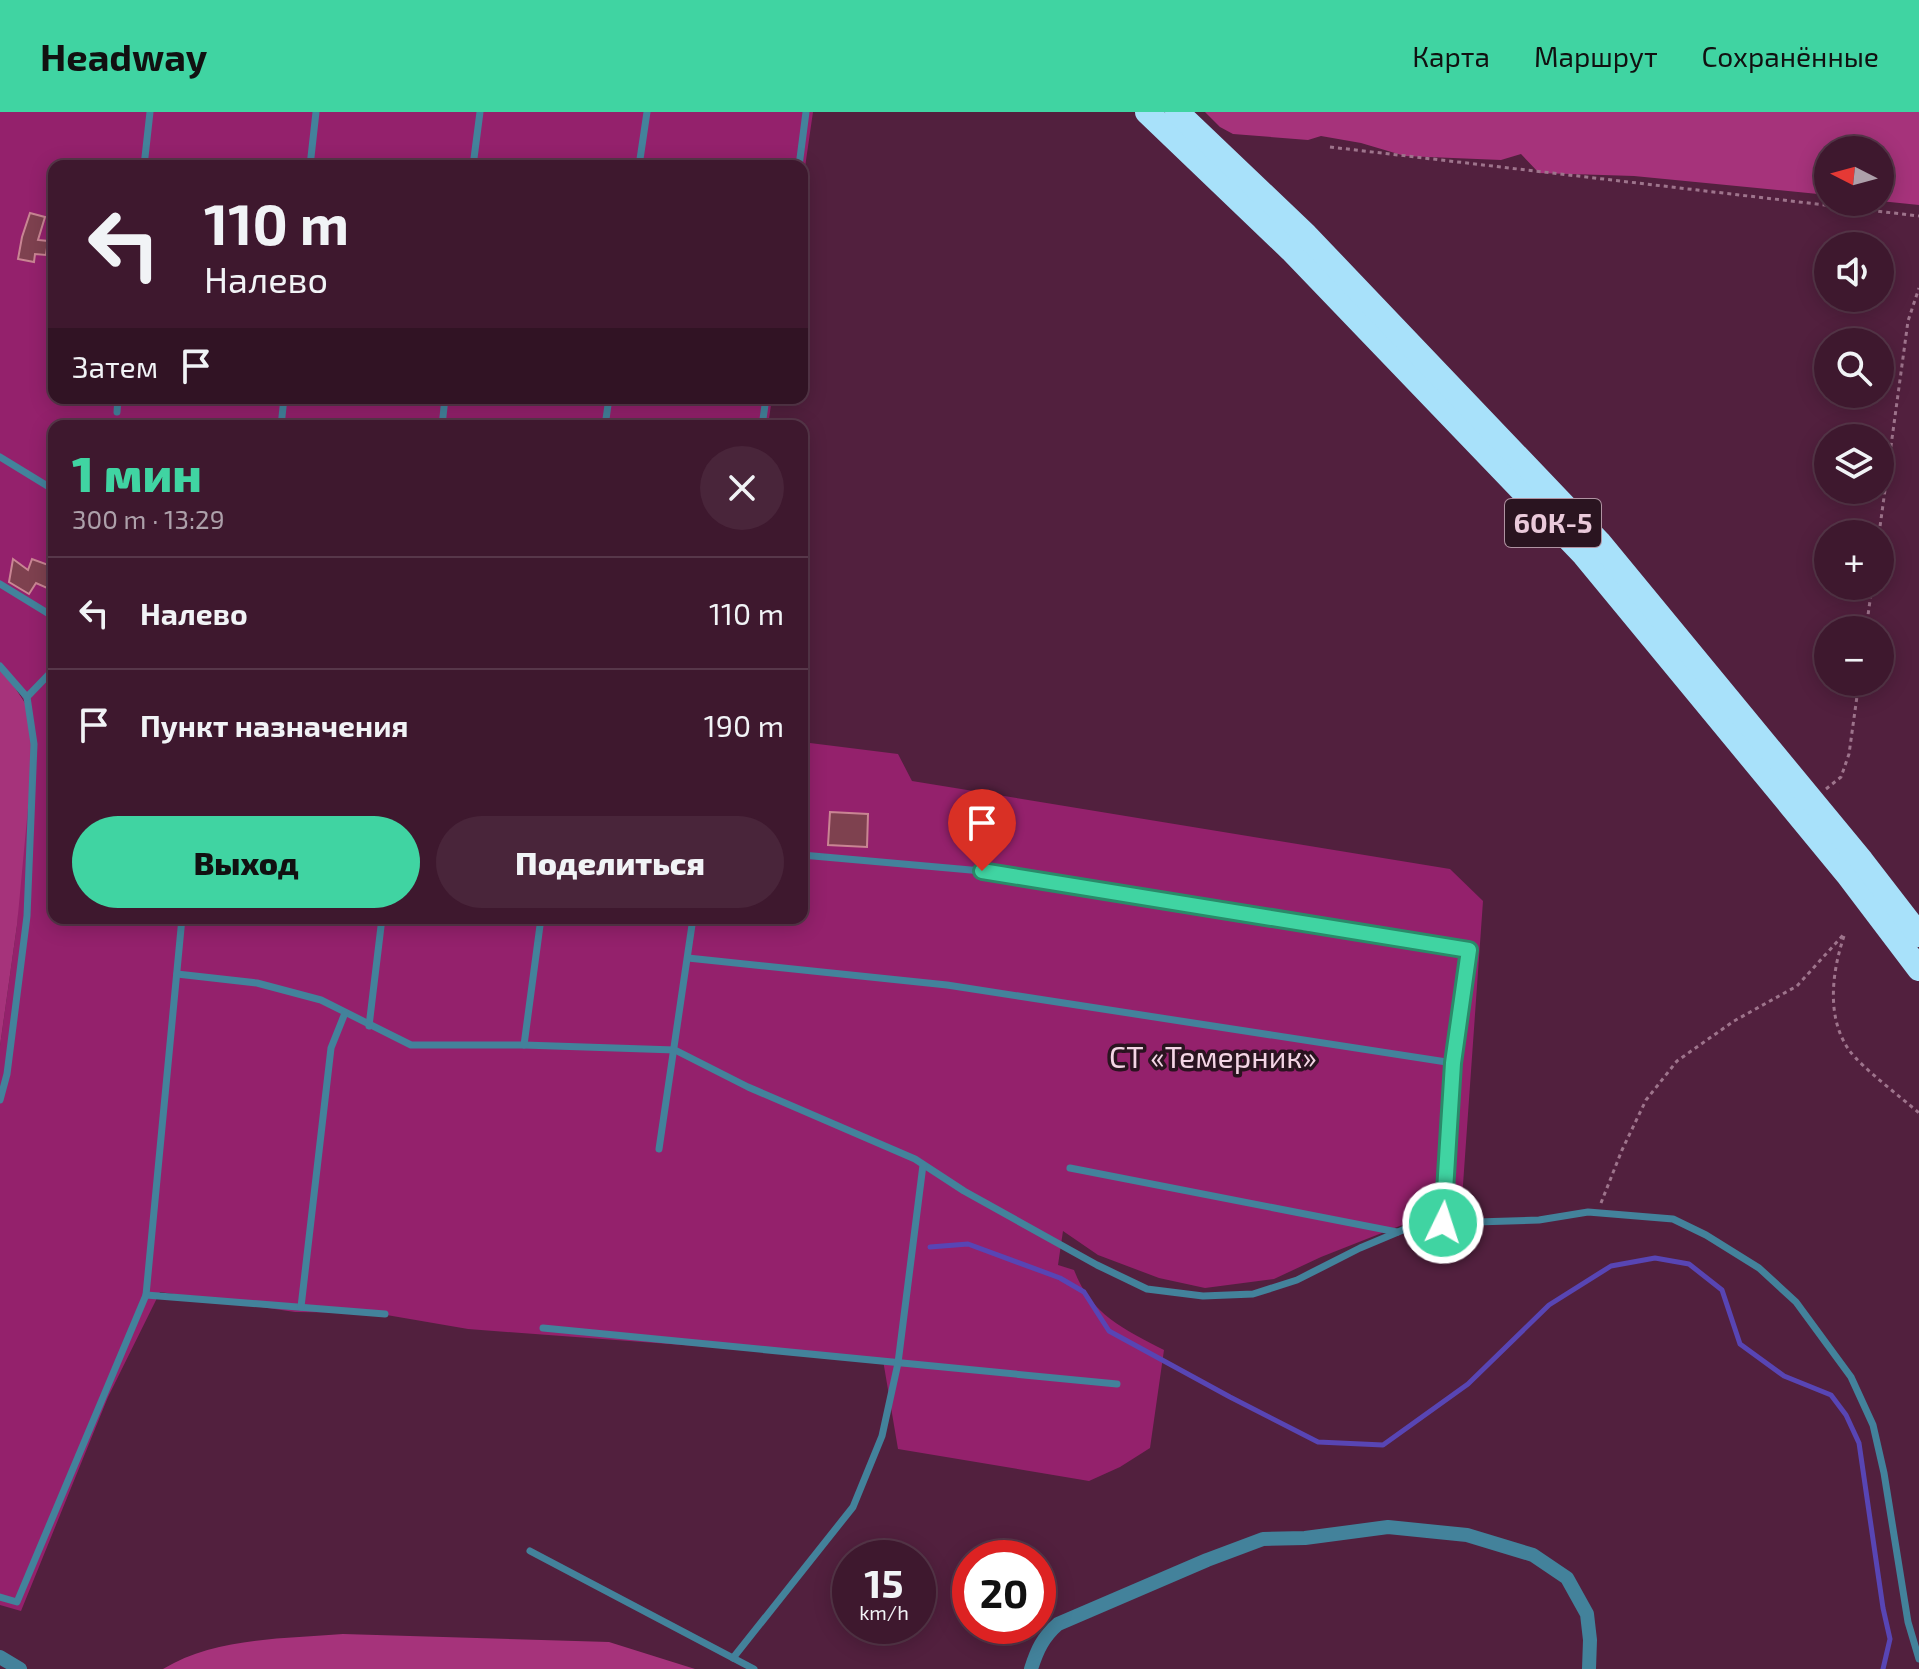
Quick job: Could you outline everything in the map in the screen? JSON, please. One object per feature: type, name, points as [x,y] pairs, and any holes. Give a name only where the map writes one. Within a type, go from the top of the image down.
[{"type":"highway","name":"60К-5","points":[[1147,112],[1291,250],[1584,555],[1847,874],[1919,969]]},
{"type":"highway","name":"60К-5","points":[[1177,112],[1306,235],[1599,542],[1919,935]]},
{"type":"street","points":[[1031,1669],[1046,1634],[1058,1624],[1207,1560],[1263,1539],[1305,1538],[1388,1527],[1467,1535],[1533,1555],[1567,1578],[1587,1614],[1589,1669]]},
{"type":"street","points":[[0,1657],[20,1669]]},
{"type":"lane","points":[[145,160],[150,112]]},
{"type":"lane","points":[[311,160],[316,112]]},
{"type":"lane","points":[[474,160],[480,112]]},
{"type":"lane","points":[[640,160],[647,112]]},
{"type":"lane","points":[[800,160],[806,112]]},
{"type":"lane","points":[[117,412],[118,404]]},
{"type":"lane","points":[[0,457],[48,486]]},
{"type":"lane","points":[[0,584],[48,613]]},
{"type":"lane","points":[[0,666],[27,697],[34,744],[27,916],[7,1074],[0,1100]]},
{"type":"lane","points":[[27,697],[48,675]]},
{"type":"lane","points":[[808,856],[982,871],[1469,950],[1453,1063],[1443,1223]]},
{"type":"lane","points":[[0,1597],[17,1602],[146,1295],[181,924]]},
{"type":"lane","points":[[369,1026],[381,924]]},
{"type":"lane","points":[[524,1045],[540,924]]},
{"type":"lane","points":[[659,1149],[692,924]]},
{"type":"lane","points":[[688,958],[947,985],[1453,1063]]},
{"type":"lane","points":[[177,974],[257,983],[321,1000],[411,1045],[675,1050],[748,1087],[923,1165],[1097,1265],[1147,1289],[1203,1296],[1253,1294],[1297,1280],[1410,1227],[1539,1220],[1598,1212],[1673,1219],[1706,1235],[1759,1268],[1796,1302],[1851,1377],[1873,1425],[1884,1473],[1908,1622],[1919,1659]]},
{"type":"lane","points":[[301,1307],[331,1048],[345,1013]]},
{"type":"lane","points":[[733,1658],[853,1507],[882,1436],[898,1363],[923,1165]]},
{"type":"lane","points":[[1070,1168],[1399,1232]]},
{"type":"lane","points":[[146,1295],[385,1314]]},
{"type":"lane","points":[[543,1328],[1117,1384]]},
{"type":"lane","points":[[530,1551],[754,1669]]},
{"type":"path","points":[[1330,147],[1919,216]]},
{"type":"path","points":[[1881,520],[1908,321],[1919,288]]},
{"type":"path","points":[[1812,800],[1841,777],[1849,754],[1857,696]]},
{"type":"path","points":[[1598,1212],[1646,1100],[1677,1061],[1734,1021],[1797,986],[1845,933],[1836,961],[1835,1019],[1850,1051],[1919,1113]]},
{"type":"green space","name":"СТ «Темерник»","points":[[0,112],[813,112],[806,160],[48,160],[48,404],[771,404],[769,420],[48,420],[48,924],[808,924],[808,743],[898,754],[912,781],[1450,869],[1483,901],[1461,1213],[1430,1214],[1274,1279],[1205,1288],[1159,1278],[1098,1255],[1063,1231],[1058,1265],[1074,1270],[1090,1299],[1110,1319],[1164,1350],[1150,1448],[1120,1467],[1089,1481],[898,1449],[883,1360],[468,1329],[375,1313],[295,1312],[160,1292],[108,1397],[21,1611],[0,1605],[0,1046],[17,925],[27,706],[8,673],[0,667]]},
{"type":"shaded area","points":[[1205,112],[1919,112],[1919,205],[1894,202],[1894,136],[1814,136],[1814,194],[1634,176],[1539,173],[1521,154],[1501,160],[1405,156],[1361,143],[1321,136],[1308,140],[1233,134],[1220,127]]},
{"type":"shaded area","points":[[0,665],[27,706],[34,744],[17,925],[0,1046]]},
{"type":"shaded area","points":[[343,1634],[609,1642],[695,1669],[163,1669],[227,1645]]},
{"type":"building","points":[[30,213],[45,217],[38,240],[48,241],[46,255],[35,254],[34,262],[18,259]]},
{"type":"building","points":[[13,559],[28,570],[32,559],[48,565],[47,588],[36,583],[29,594],[9,582]]},
{"type":"building","points":[[830,812],[868,814],[867,847],[828,845]]},
{"type":"waterway","points":[[930,1247],[968,1244],[1060,1278],[1084,1292],[1109,1331],[1230,1397],[1318,1442],[1383,1445],[1468,1384],[1549,1305],[1611,1266],[1655,1258],[1689,1264],[1722,1290],[1740,1344],[1784,1376],[1831,1395],[1846,1415],[1859,1443],[1890,1639],[1883,1669]]},
{"type":"route","points":[[982,871],[1469,950],[1453,1063],[1443,1223]]}]
